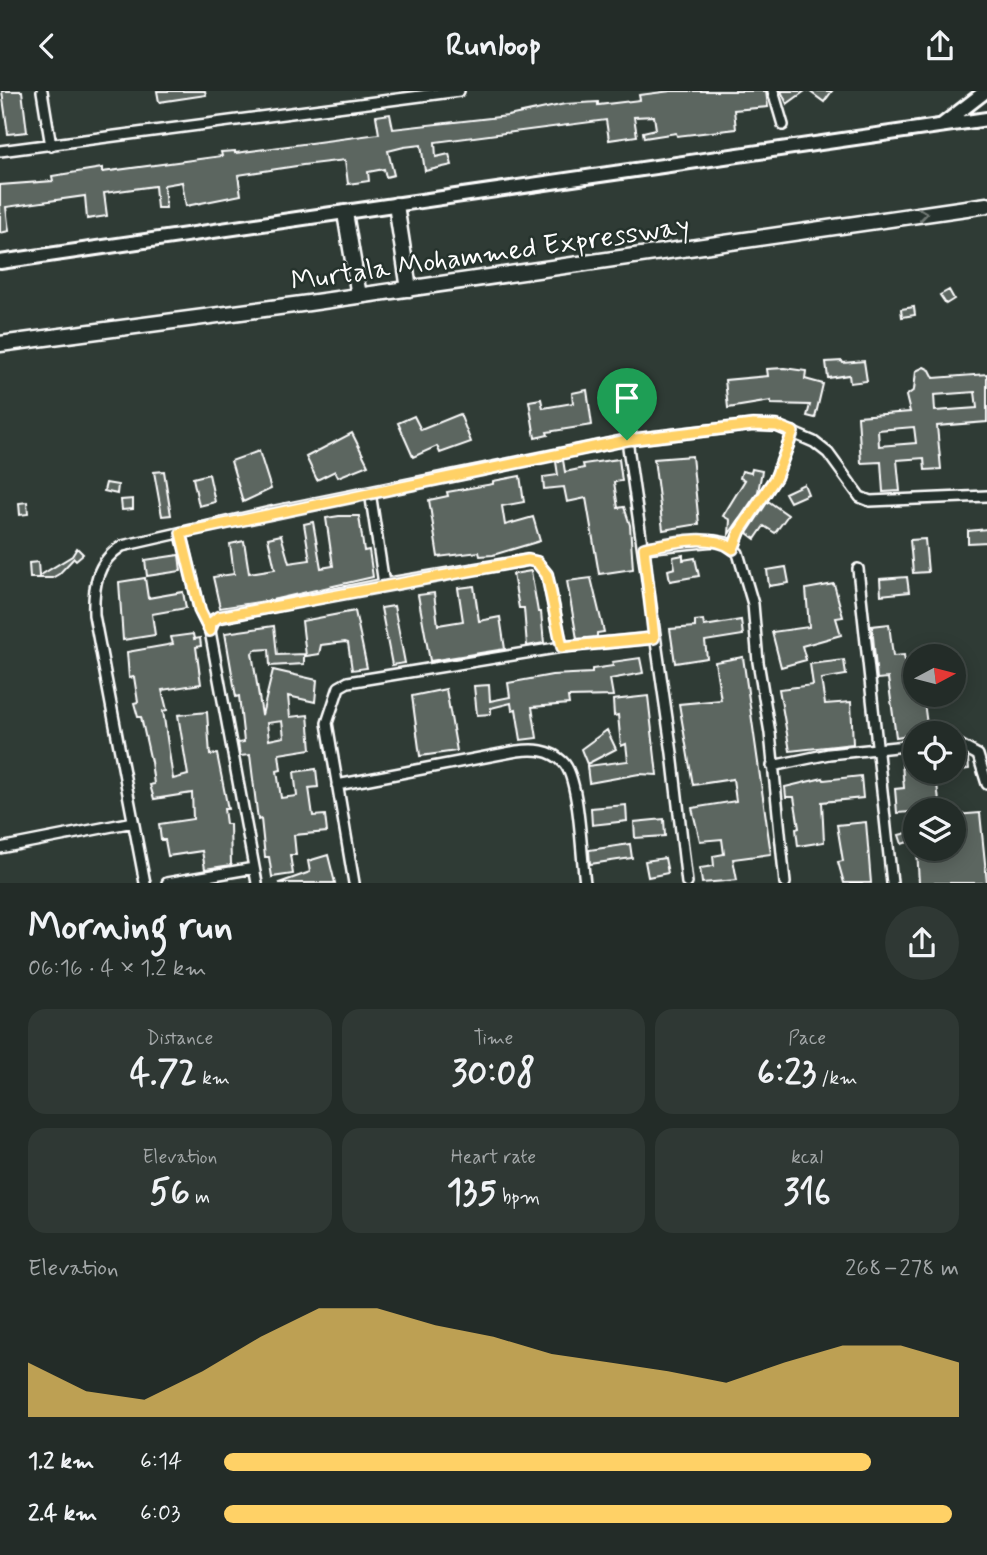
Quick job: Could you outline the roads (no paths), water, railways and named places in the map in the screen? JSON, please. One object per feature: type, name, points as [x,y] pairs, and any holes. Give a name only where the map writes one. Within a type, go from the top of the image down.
[{"type":"main road","points":[[936,128],[986,91]]},
{"type":"main road","points":[[0,262],[987,119]]},
{"type":"main road","points":[[396,205],[408,289]]},
{"type":"main road","name":"Murtala Mohammed Expressway","points":[[0,344],[359,296],[987,205]]},
{"type":"main road","points":[[345,213],[359,296]]},
{"type":"street","points":[[42,91],[51,146]]},
{"type":"street","points":[[373,91],[375,102]]},
{"type":"street","points":[[0,151],[459,91]]},
{"type":"street","points":[[773,91],[783,125]]},
{"type":"street","points":[[145,883],[94,615],[93,592],[100,567],[110,553],[122,546],[627,440],[753,425],[777,426],[793,432],[828,453],[860,497],[870,501],[987,496]]},
{"type":"street","points":[[733,549],[740,531],[776,477],[793,432]]},
{"type":"street","points":[[627,440],[673,753],[687,883]]},
{"type":"street","points":[[370,492],[384,584]]},
{"type":"street","points":[[181,533],[200,611],[210,631],[257,883]]},
{"type":"street","points":[[644,548],[705,540],[726,543],[738,553],[752,604],[785,883]]},
{"type":"street","points":[[210,631],[211,623],[218,617],[384,584],[528,560],[537,562],[547,575],[562,647]]},
{"type":"street","points":[[858,569],[871,668],[875,748],[892,883]]},
{"type":"street","points":[[354,883],[327,723],[339,687],[348,681],[562,647],[654,638]]},
{"type":"street","points":[[772,766],[830,754],[903,746]]},
{"type":"street","points":[[966,748],[978,755],[987,784]]},
{"type":"street","points":[[337,785],[517,751],[548,752],[561,760],[572,779],[585,883]]},
{"type":"street","points":[[0,848],[133,822]]},
{"type":"street","points":[[167,883],[254,868]]}]
